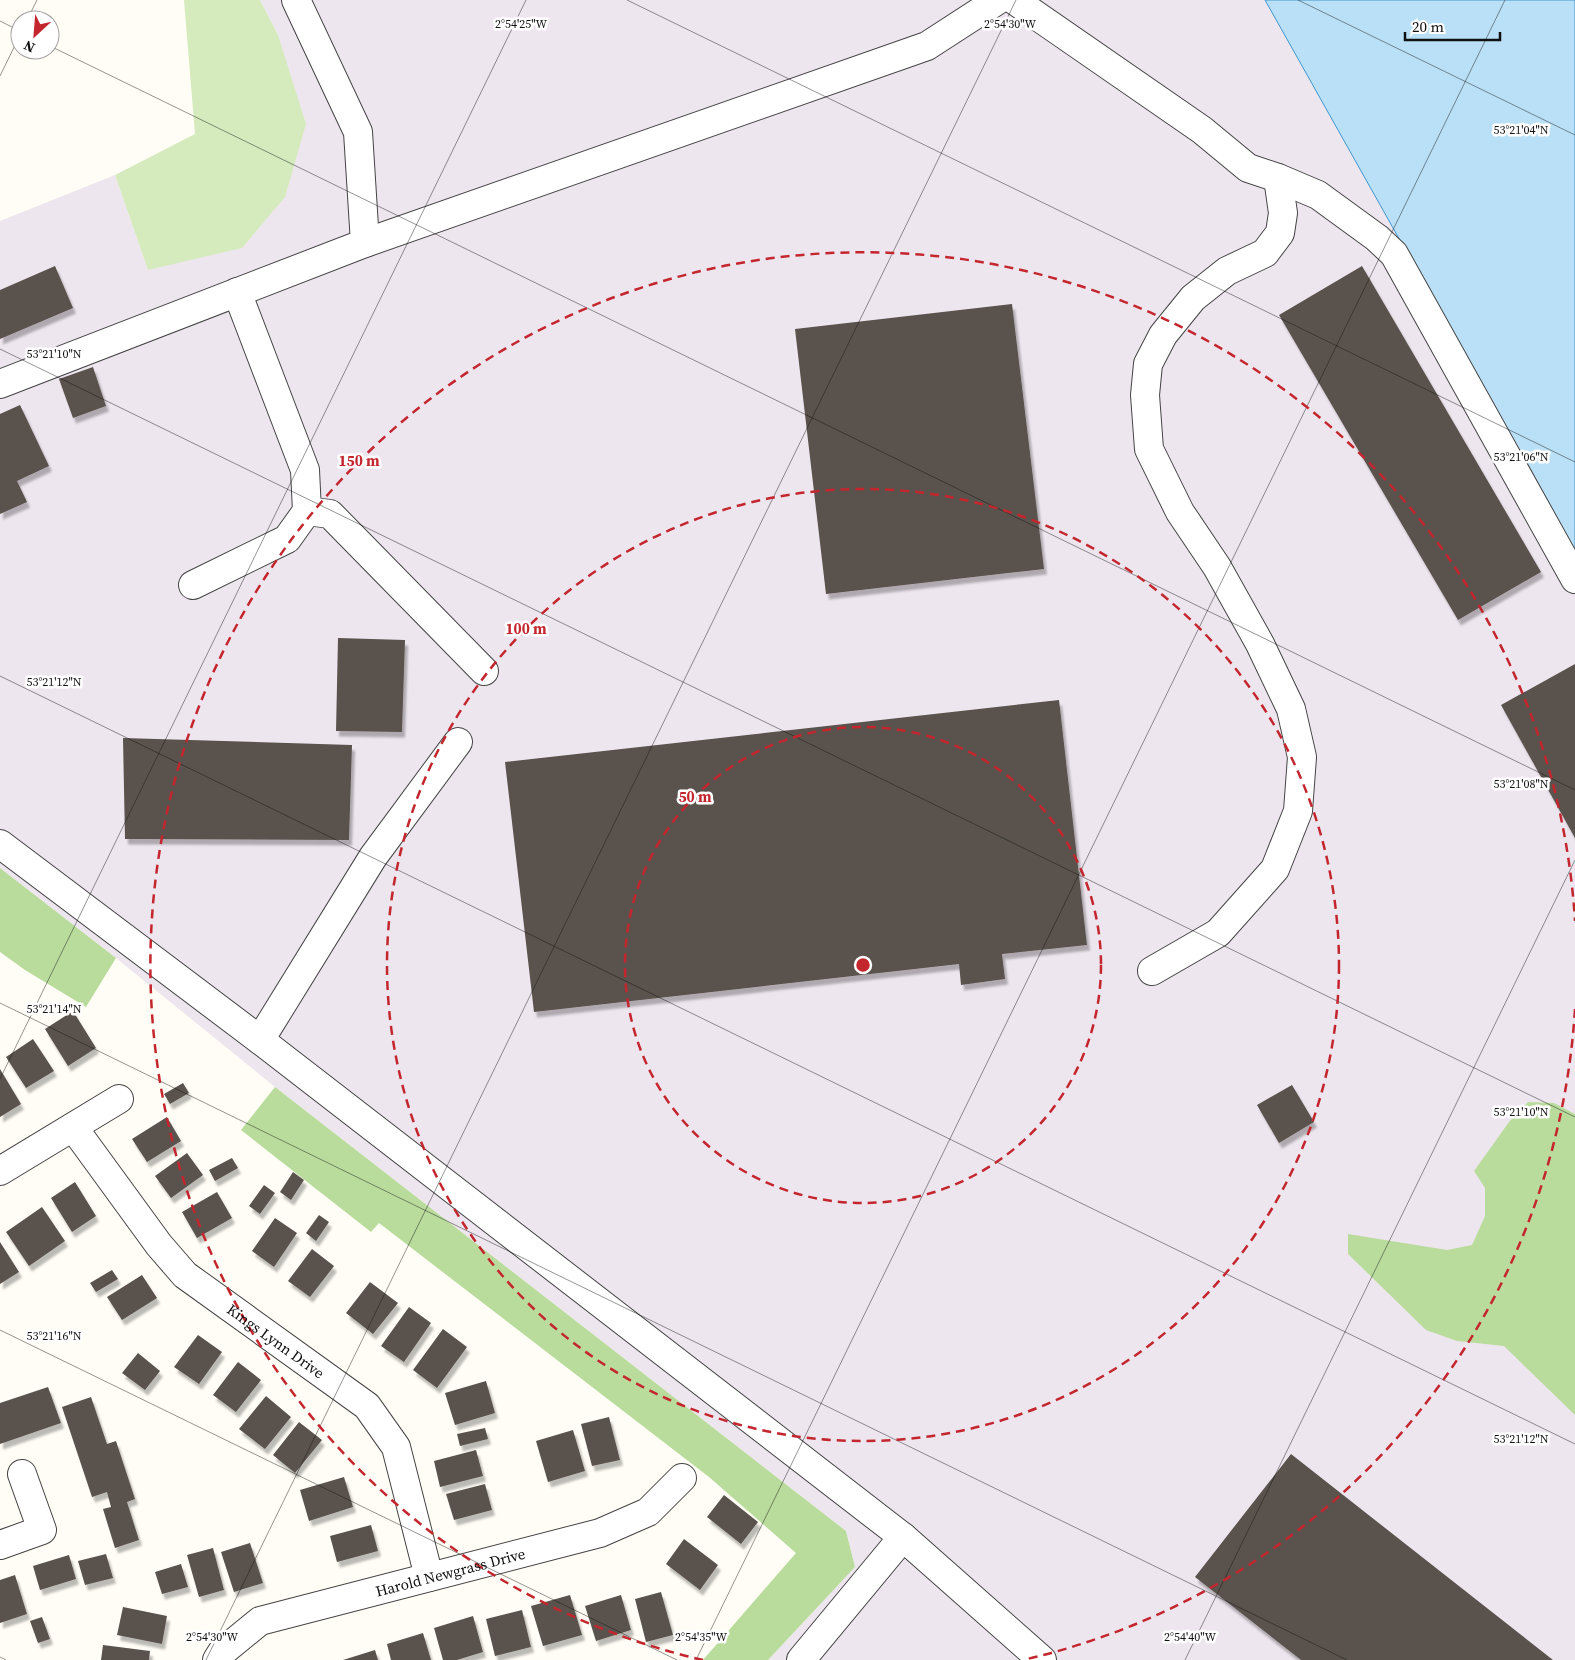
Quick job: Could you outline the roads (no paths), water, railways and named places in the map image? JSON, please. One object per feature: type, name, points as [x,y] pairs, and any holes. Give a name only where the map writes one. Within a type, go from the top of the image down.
[{"type":"street","points":[[296,0],[358,132],[365,243]]},
{"type":"street","points":[[0,384],[365,243],[927,46],[998,0]]},
{"type":"street","points":[[1014,0],[1202,130],[1248,168],[1318,195],[1377,238],[1394,254],[1575,579]]},
{"type":"street","points":[[1152,971],[1218,933],[1275,869],[1298,811],[1302,757],[1291,709],[1260,644],[1218,567],[1180,512],[1149,449],[1145,396],[1148,364],[1163,335],[1193,298],[1227,271],[1265,253],[1280,233],[1283,213],[1278,178]]},
{"type":"street","points":[[193,585],[287,539],[307,511],[305,470],[237,292]]},
{"type":"street","points":[[307,511],[330,514],[484,671]]},
{"type":"street","points":[[260,1040],[373,857],[458,742]]},
{"type":"street","points":[[0,844],[260,1040],[902,1537],[1042,1660]]},
{"type":"street","points":[[0,1171],[119,1099]]},
{"type":"street","name":"Kings Lynn Drive","points":[[73,1127],[158,1244],[185,1275],[367,1406],[396,1447],[429,1577]]},
{"type":"street","points":[[0,1545],[42,1530],[22,1474]]},
{"type":"street","name":"Harold Newgrass Drive","points":[[217,1660],[222,1652],[260,1621],[600,1533],[648,1512],[682,1478]]},
{"type":"street","points":[[801,1660],[902,1537]]},
{"type":"water","points":[[1265,0],[1575,0],[1575,552]]}]
